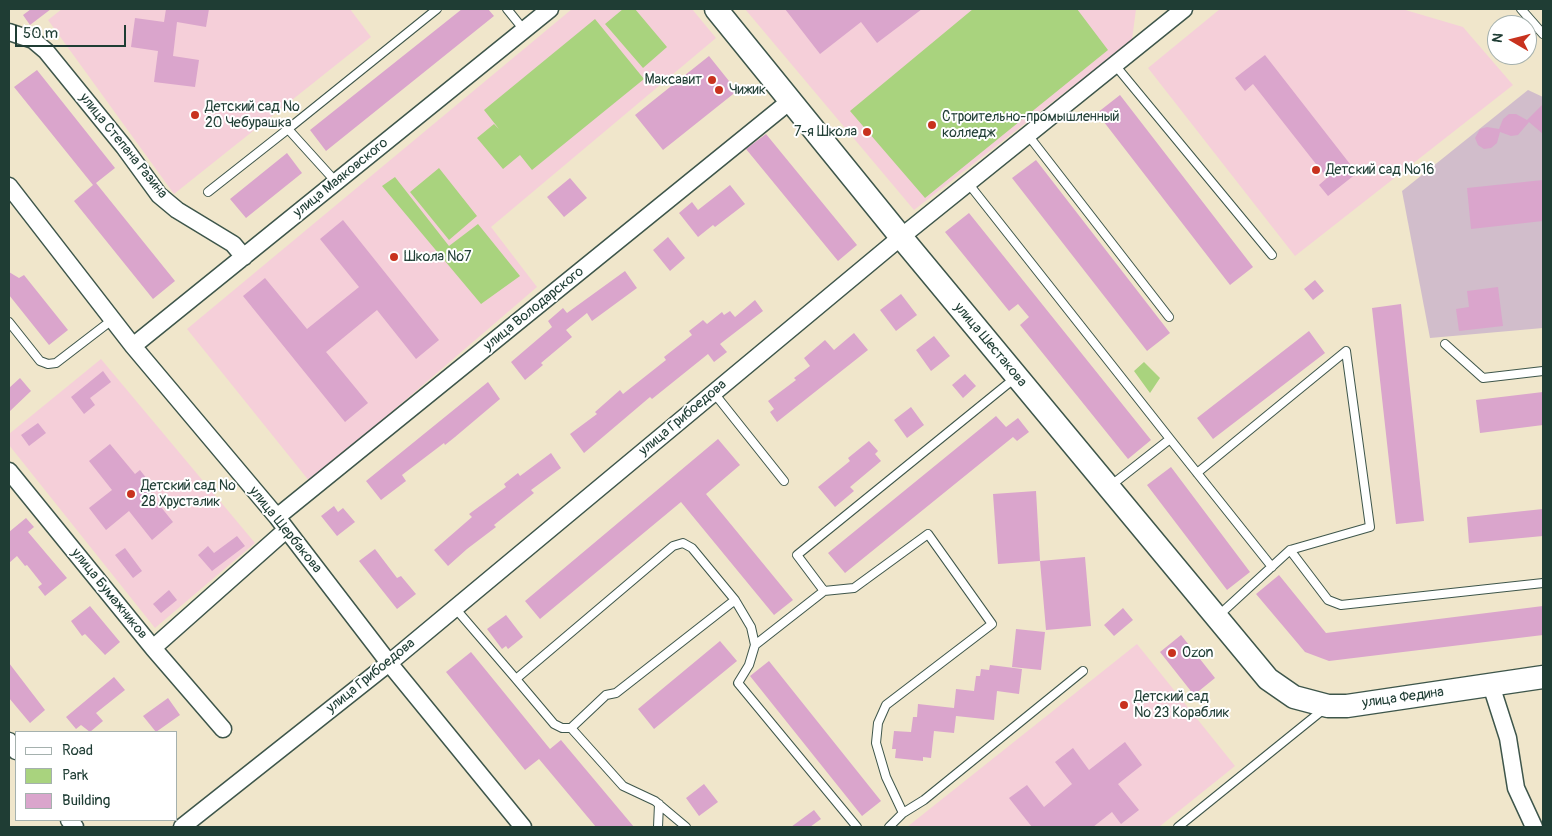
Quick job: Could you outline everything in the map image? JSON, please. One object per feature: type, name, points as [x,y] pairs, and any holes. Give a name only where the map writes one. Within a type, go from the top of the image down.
[{"type":"main road","name":"улица Шестакова","points":[[716,9],[901,237],[1268,679]]},
{"type":"main road","name":"улица Федина","points":[[1268,679],[1294,697],[1328,706],[1348,706],[1543,677]]},
{"type":"street","name":"улица Маяковского","points":[[133,346],[550,9]]},
{"type":"street","name":"улица Грибоедова","points":[[182,827],[389,662],[901,237],[1184,9]]},
{"type":"street","name":"улица Степана Разина","points":[[9,32],[33,40],[46,50],[159,194],[178,210],[233,244],[244,257]]},
{"type":"street","name":"улица Володарского","points":[[281,524],[790,101]]},
{"type":"street","name":"улица Щербакова","points":[[9,186],[112,320],[281,524],[389,662],[523,827]]},
{"type":"street","name":"улица Бумажников","points":[[9,472],[153,648],[281,524]]},
{"type":"street","points":[[153,648],[222,729]]},
{"type":"street","points":[[1491,685],[1508,738],[1516,788],[1534,827]]},
{"type":"lane","points":[[208,192],[437,9]]},
{"type":"lane","points":[[507,9],[524,30]]},
{"type":"lane","points":[[1521,9],[1543,34]]},
{"type":"lane","points":[[1115,64],[1272,256]]},
{"type":"lane","points":[[288,129],[336,182]]},
{"type":"lane","points":[[1028,135],[1170,317]]},
{"type":"lane","points":[[968,183],[1272,567]]},
{"type":"lane","points":[[9,322],[40,361],[48,364],[56,363],[112,320]]},
{"type":"lane","points":[[1445,344],[1483,378],[1543,371]]},
{"type":"lane","points":[[1197,473],[1346,351],[1370,527],[1290,550],[1217,618]]},
{"type":"lane","points":[[824,591],[797,555],[1017,377]]},
{"type":"lane","points":[[714,393],[784,481]]},
{"type":"lane","points":[[1109,487],[1170,439]]},
{"type":"lane","points":[[755,645],[824,591],[854,588],[928,534],[992,624],[886,705],[878,723],[876,743],[886,777],[903,813]]},
{"type":"lane","points":[[516,679],[673,546],[683,544],[692,548],[735,600],[751,627],[755,645],[749,665],[738,683],[857,827]]},
{"type":"lane","points":[[1290,550],[1328,600],[1341,605],[1543,583]]},
{"type":"lane","points":[[455,608],[554,724],[562,728],[571,728],[606,696],[616,693],[735,600]]},
{"type":"lane","points":[[889,827],[903,813],[924,800],[1083,671]]},
{"type":"lane","points":[[1178,827],[1328,706]]},
{"type":"lane","points":[[571,728],[623,786],[659,804],[686,827]]},
{"type":"lane","points":[[658,827],[659,804]]},
{"type":"shaded area","name":"Детский сад № 20 Чебурашка","points":[[62,9],[350,9],[371,37],[174,194],[48,20]]},
{"type":"shaded area","name":"Школа №7","points":[[572,9],[692,9],[716,38],[491,227],[537,287],[310,482],[187,329]]},
{"type":"shaded area","name":"Строительно-промышленный колледж","points":[[745,9],[1136,9],[1132,40],[914,210]]},
{"type":"shaded area","name":"Детский сад №16","points":[[1220,9],[1402,9],[1463,27],[1487,55],[1487,65],[1496,65],[1513,85],[1295,256],[1148,68]]},
{"type":"shaded area","points":[[1528,90],[1543,97],[1543,328],[1430,338],[1402,191]]},
{"type":"shaded area","name":"Детский сад № 28 Хрусталик","points":[[101,359],[255,543],[155,628],[9,445],[9,434]]},
{"type":"shaded area","name":"Детский сад № 23 Кораблик","points":[[1137,644],[1235,766],[1159,827],[907,827]]},
{"type":"green space","points":[[623,9],[635,9],[667,47],[643,68],[605,24]]},
{"type":"green space","points":[[973,9],[1077,9],[1108,50],[925,198],[850,111]]},
{"type":"green space","points":[[595,19],[644,79],[532,170],[520,155],[503,169],[477,138],[494,124],[499,129],[484,110]]},
{"type":"green space","points":[[439,168],[477,216],[449,240],[410,192]]},
{"type":"green space","points":[[395,177],[449,246],[478,224],[520,276],[481,304],[382,186]]},
{"type":"green space","points":[[1144,362],[1160,378],[1150,393],[1134,371]]},
{"type":"building","points":[[31,9],[51,9],[30,25],[23,15]]},
{"type":"building","points":[[166,9],[209,9],[206,27],[177,22],[173,56],[199,60],[195,87],[154,82],[158,51],[131,47],[135,18],[164,22]]},
{"type":"building","points":[[462,9],[488,9],[494,16],[326,151],[310,130]]},
{"type":"building","points":[[785,9],[922,9],[877,43],[861,22],[820,54]]},
{"type":"building","points":[[1265,55],[1357,173],[1328,196],[1319,185],[1327,178],[1253,84],[1245,91],[1235,78]]},
{"type":"building","points":[[709,56],[737,91],[663,150],[635,115]]},
{"type":"building","points":[[37,70],[115,168],[96,183],[175,281],[153,299],[74,201],[93,185],[14,87]]},
{"type":"building","points":[[1120,95],[1253,267],[1230,285],[1097,113]]},
{"type":"building","points":[[1543,104],[1543,134],[1529,122],[1518,135],[1511,136],[1500,132],[1497,143],[1491,148],[1484,149],[1478,145],[1475,138],[1480,129],[1487,127],[1499,129],[1503,119],[1509,114],[1516,114],[1527,120]]},
{"type":"building","points":[[766,134],[857,245],[838,261],[746,149]]},
{"type":"building","points":[[287,153],[302,173],[246,218],[230,199]]},
{"type":"building","points":[[1036,160],[1170,333],[1147,351],[1012,178]]},
{"type":"building","points":[[570,178],[587,198],[564,217],[547,197]]},
{"type":"building","points":[[1543,180],[1543,221],[1471,229],[1467,188]]},
{"type":"building","points":[[730,185],[745,204],[715,227],[713,225],[698,237],[679,213],[692,202],[698,210]]},
{"type":"building","points":[[969,213],[1151,440],[1128,459],[1020,325],[1029,317],[1018,304],[1009,311],[945,232]]},
{"type":"building","points":[[343,220],[439,340],[416,359],[377,310],[326,352],[368,403],[345,422],[243,296],[265,278],[307,329],[359,287],[320,239]]},
{"type":"building","points":[[668,237],[685,258],[670,271],[653,250]]},
{"type":"building","points":[[625,271],[637,288],[592,321],[587,313],[566,330],[572,337],[541,363],[543,365],[525,380],[511,362],[552,327],[548,321],[563,308],[567,313]]},
{"type":"building","points":[[9,272],[19,278],[24,275],[68,330],[49,345],[9,295]]},
{"type":"building","points":[[1315,280],[1324,291],[1313,300],[1304,289]]},
{"type":"building","points":[[1498,287],[1503,326],[1459,331],[1456,309],[1469,307],[1467,291]]},
{"type":"building","points":[[901,294],[917,315],[896,331],[880,310]]},
{"type":"building","points":[[755,300],[763,311],[720,344],[727,352],[714,362],[708,354],[652,399],[650,397],[584,453],[570,434],[597,414],[595,412],[620,390],[623,394],[666,360],[664,357],[692,335],[689,331],[703,320],[707,324],[722,312],[724,315],[730,311],[735,317]]},
{"type":"building","points":[[1401,304],[1424,521],[1396,524],[1372,308]]},
{"type":"building","points":[[1309,331],[1325,353],[1213,439],[1197,418]]},
{"type":"building","points":[[854,333],[868,350],[777,422],[770,412],[774,409],[768,401],[796,380],[794,378],[810,366],[804,358],[825,340],[834,350]]},
{"type":"building","points":[[934,336],[950,356],[931,371],[916,350]]},
{"type":"building","points":[[103,371],[111,382],[90,398],[95,405],[84,414],[71,397]]},
{"type":"building","points":[[965,374],[976,386],[963,398],[952,385]]},
{"type":"building","points":[[20,378],[31,391],[9,412],[9,388]]},
{"type":"building","points":[[488,382],[500,399],[445,445],[444,443],[402,475],[406,481],[381,500],[366,481]]},
{"type":"building","points":[[1543,392],[1543,425],[1480,433],[1476,400]]},
{"type":"building","points":[[911,407],[924,425],[907,438],[894,420]]},
{"type":"building","points":[[996,416],[1006,427],[1018,418],[1029,432],[1017,441],[1013,437],[845,573],[828,553]]},
{"type":"building","points":[[38,423],[46,433],[29,446],[21,435]]},
{"type":"building","points":[[718,439],[740,465],[706,494],[793,600],[774,615],[681,502],[540,619],[525,601]]},
{"type":"building","points":[[869,441],[878,451],[875,454],[881,461],[850,487],[854,491],[835,507],[818,487],[850,461],[848,458]]},
{"type":"building","points":[[110,444],[135,474],[140,470],[154,488],[149,492],[173,522],[152,540],[129,511],[106,530],[89,508],[112,490],[89,461]]},
{"type":"building","points":[[551,453],[561,468],[531,490],[534,493],[448,566],[434,550],[472,517],[469,514],[506,487],[504,484],[518,473],[520,476]]},
{"type":"building","points":[[1171,467],[1250,572],[1227,590],[1147,485]]},
{"type":"building","points":[[1036,491],[1040,561],[998,564],[993,494]]},
{"type":"building","points":[[334,506],[338,512],[343,508],[355,522],[337,536],[321,516]]},
{"type":"building","points":[[1543,509],[1543,536],[1469,543],[1467,517]]},
{"type":"building","points":[[26,518],[34,527],[28,532],[67,578],[45,596],[38,587],[42,584],[27,565],[25,566],[17,556],[9,563],[9,532]]},
{"type":"building","points":[[237,536],[245,546],[212,571],[198,555],[208,546],[214,553]]},
{"type":"building","points":[[125,548],[142,571],[133,578],[115,555]]},
{"type":"building","points":[[375,549],[397,578],[401,576],[416,594],[397,609],[359,561]]},
{"type":"building","points":[[1085,557],[1091,626],[1046,630],[1040,561]]},
{"type":"building","points":[[1279,575],[1326,633],[1543,606],[1543,635],[1329,661],[1305,652],[1256,594]]},
{"type":"building","points":[[169,590],[177,600],[161,613],[153,604]]},
{"type":"building","points":[[90,606],[120,642],[105,655],[85,634],[82,636],[71,621]]},
{"type":"building","points":[[1123,608],[1133,620],[1114,636],[1104,625]]},
{"type":"building","points":[[506,615],[523,637],[508,649],[506,646],[502,649],[487,629]]},
{"type":"building","points":[[1016,629],[1045,632],[1041,670],[1012,667]]},
{"type":"building","points":[[1181,635],[1215,678],[1194,695],[1160,652]]},
{"type":"building","points":[[720,641],[737,661],[654,729],[638,709]]},
{"type":"building","points":[[471,652],[550,749],[561,740],[634,827],[596,827],[539,759],[525,770],[446,672]]},
{"type":"building","points":[[769,661],[881,801],[862,816],[750,676]]},
{"type":"building","points":[[9,663],[45,710],[30,723],[9,698]]},
{"type":"building","points":[[990,665],[1022,669],[1019,694],[997,691],[994,720],[956,716],[954,733],[934,731],[931,758],[923,757],[923,761],[895,758],[896,749],[892,749],[894,731],[911,732],[913,717],[917,717],[918,704],[954,708],[956,689],[974,691],[976,676],[980,676],[981,669],[989,670]]},
{"type":"building","points":[[114,677],[125,690],[96,713],[103,721],[91,731],[81,725],[76,729],[66,717]]},
{"type":"building","points":[[168,698],[180,715],[157,731],[155,731],[143,716]]},
{"type":"building","points":[[1125,742],[1142,765],[1118,784],[1139,810],[1121,824],[1112,812],[1093,827],[1032,827],[1009,798],[1027,785],[1044,807],[1072,784],[1055,762],[1073,748],[1089,770]]},
{"type":"building","points":[[704,784],[718,802],[699,816],[686,798]]},
{"type":"building","points":[[814,810],[821,819],[810,827],[791,827]]},
{"type":"place","name":"Максавит","points":[[712,80]]},
{"type":"place","name":"Чижик","points":[[719,90]]},
{"type":"place","name":"Детский сад № 20 Чебурашка","points":[[195,115]]},
{"type":"place","name":"Строительно-промышленный колледж","points":[[932,125]]},
{"type":"place","name":"7-я Школа","points":[[867,132]]},
{"type":"place","name":"Детский сад №16","points":[[1316,170]]},
{"type":"place","name":"Школа №7","points":[[394,257]]},
{"type":"place","name":"Детский сад № 28 Хрусталик","points":[[131,494]]},
{"type":"place","name":"Ozon","points":[[1172,653]]},
{"type":"place","name":"Детский сад № 23 Кораблик","points":[[1124,705]]}]
